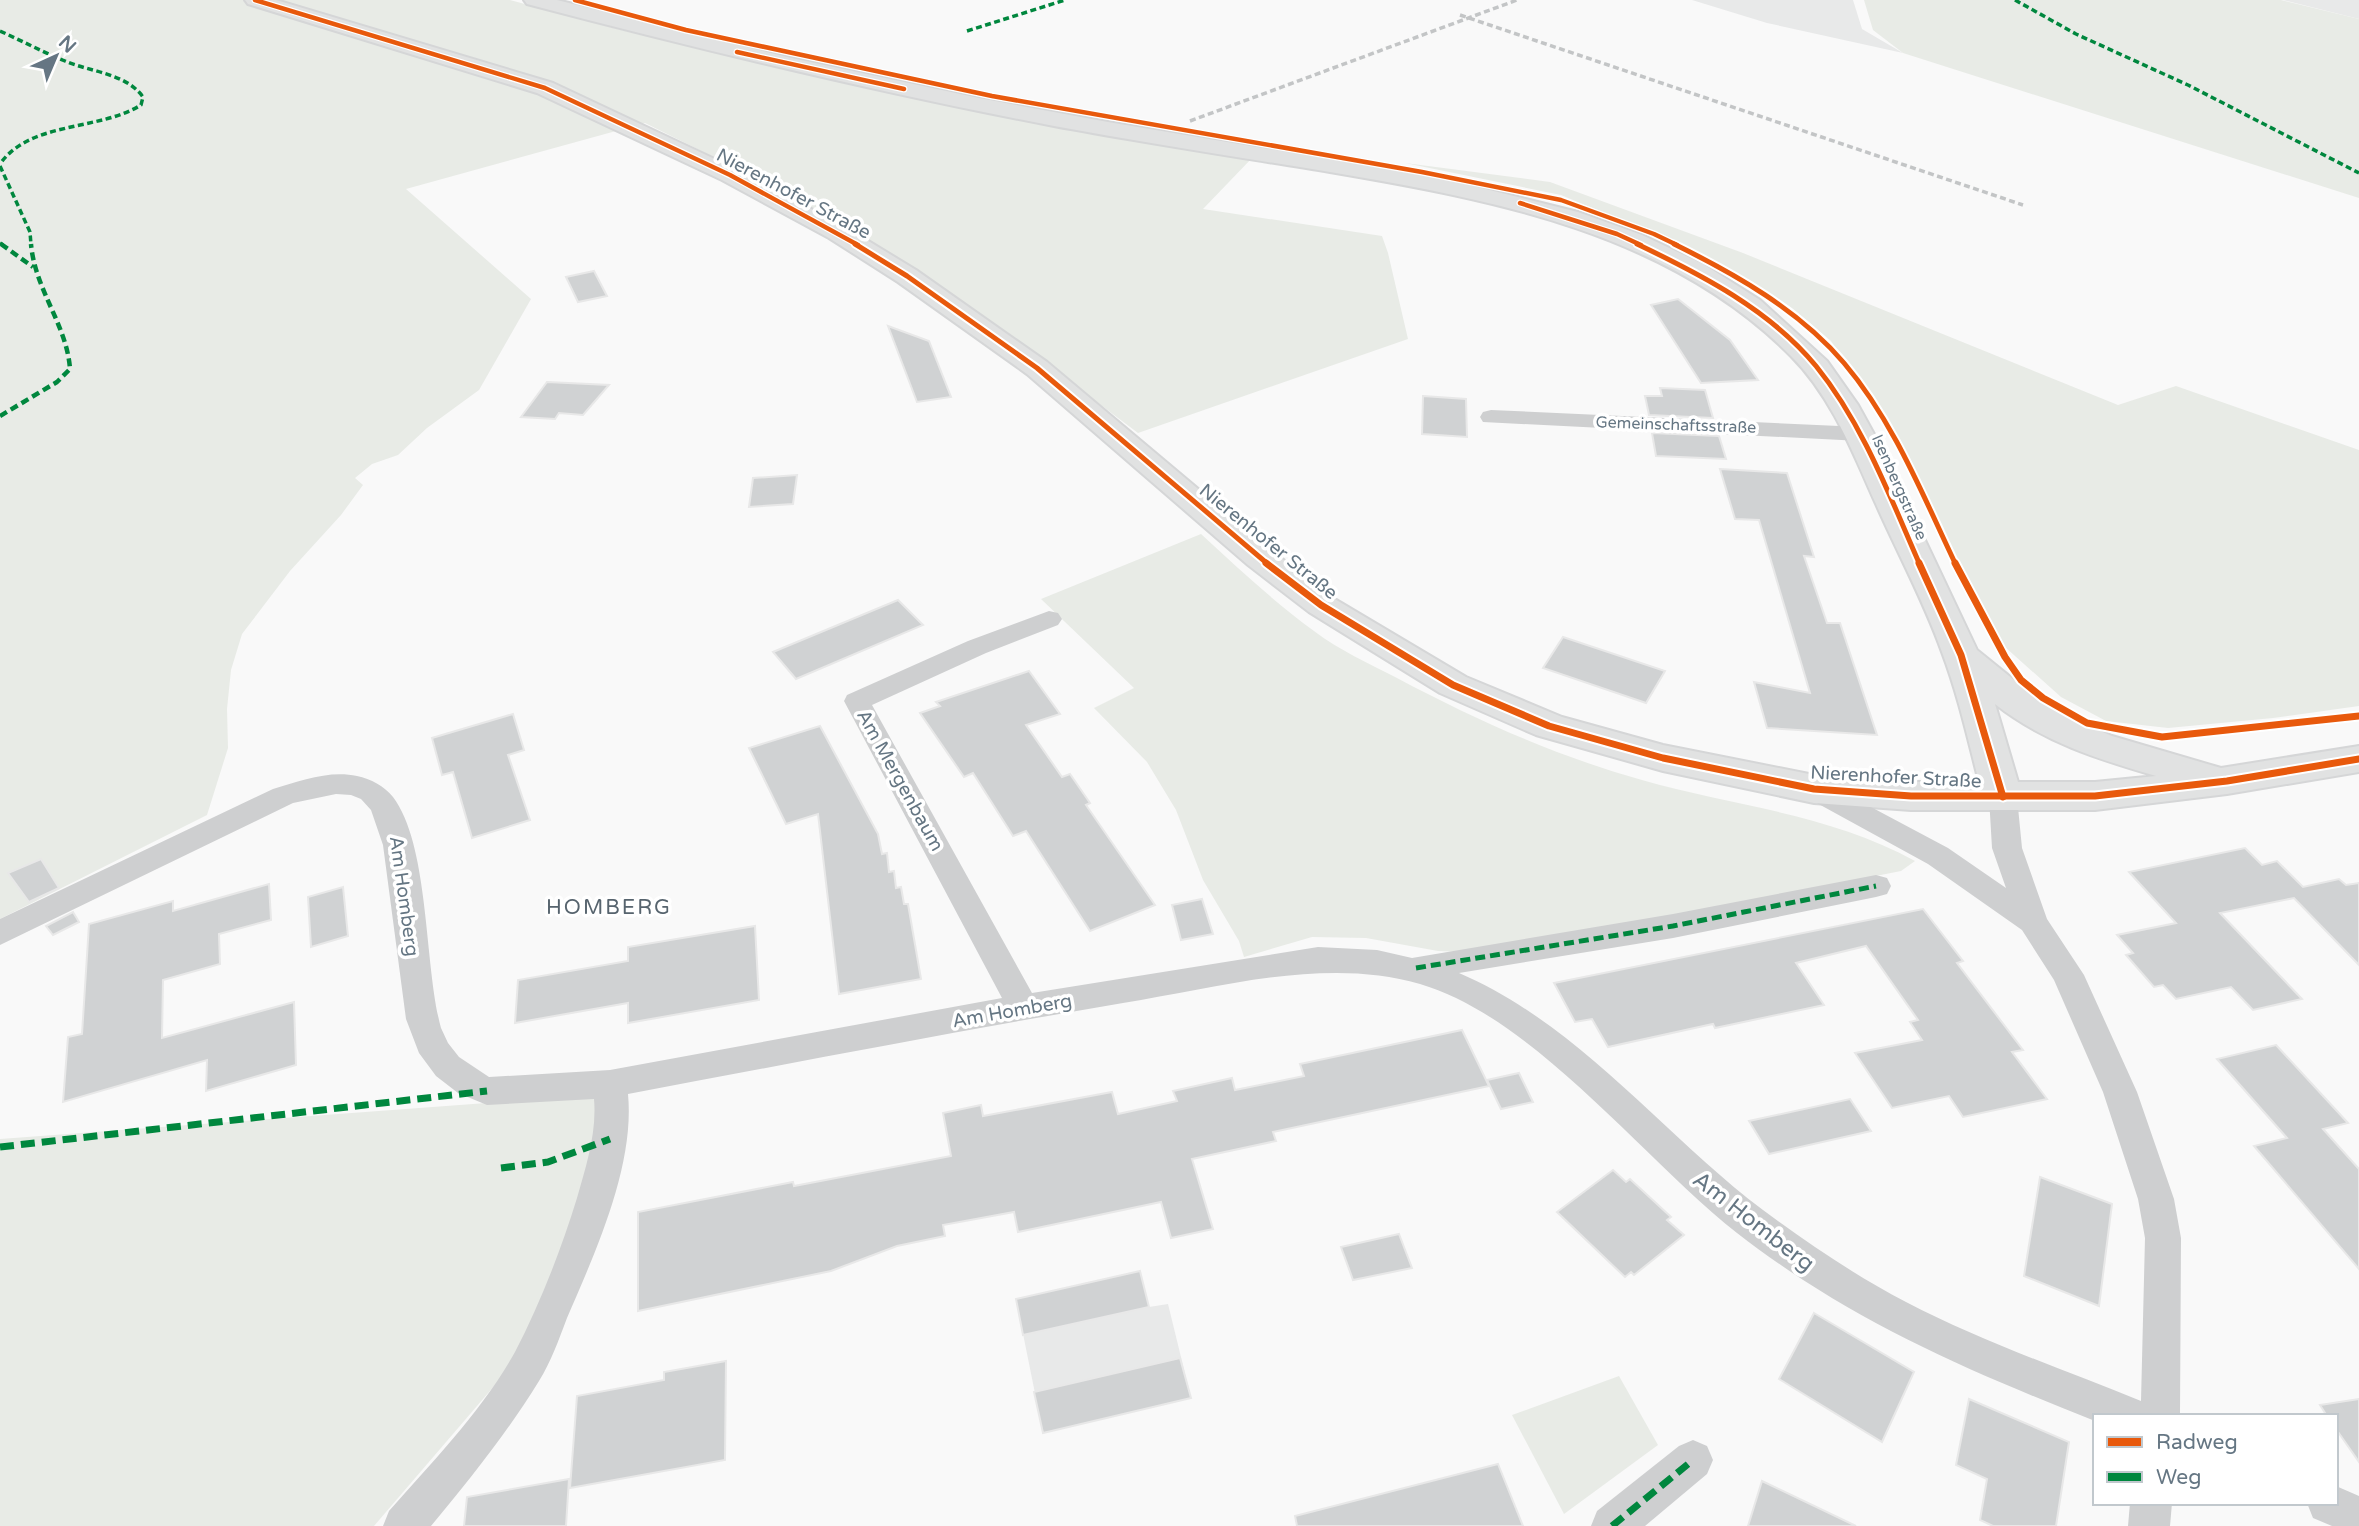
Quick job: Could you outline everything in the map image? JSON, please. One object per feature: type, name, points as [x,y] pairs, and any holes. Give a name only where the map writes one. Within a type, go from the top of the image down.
[{"type":"main road","name":"Nierenhofer Straße","points":[[255,0],[545,88],[730,175],[838,233],[927,290],[1037,369],[1143,456],[1260,558],[1321,605],[1453,685],[1549,726],[1676,761],[1814,789],[1911,796],[2095,796],[2227,781],[2359,759]]},
{"type":"main road","name":"Isenbergstraße","points":[[534,0],[845,76],[1088,125],[1447,185],[1516,201],[1585,222],[1660,253],[1698,273],[1765,317],[1816,366],[1861,434],[1961,655],[2003,797]]},
{"type":"main road","points":[[1961,655],[2025,708],[2068,733],[2104,747],[2227,781]]},
{"type":"street","name":"Gemeinschaftsstraße","points":[[1491,417],[1861,434]]},
{"type":"street","name":"Am Mergenbaum","points":[[1023,1007],[857,701],[977,647],[1049,619]]},
{"type":"street","name":"Am Homberg","points":[[0,933],[283,796],[313,786],[353,785],[379,798],[387,806],[394,822],[401,856],[421,1013],[430,1042],[440,1059],[468,1084],[486,1091],[610,1084],[1023,1007],[1318,959],[1367,960],[1416,968],[1470,990],[1532,1029],[1576,1064],[1685,1168],[1781,1244],[1842,1286],[1896,1316],[1987,1359],[2125,1414]]},
{"type":"street","points":[[1814,789],[1938,856],[2033,922]]},
{"type":"street","points":[[2003,797],[2007,848],[2033,922],[2068,975],[2093,1029],[2120,1092],[2160,1216],[2163,1238],[2160,1414]]},
{"type":"street","name":"Am Homberg","points":[[1416,968],[1673,926],[1876,886]]},
{"type":"street","points":[[404,1526],[486,1427],[528,1365],[582,1241],[606,1158],[613,1117],[610,1084]]},
{"type":"street","points":[[1612,1526],[1693,1460]]},
{"type":"street","points":[[2149,1526],[2151,1505]]},
{"type":"street","points":[[2332,1505],[2359,1517]]},
{"type":"shaded area","points":[[0,0],[510,0],[617,29],[802,72],[1253,157],[1203,209],[1382,236],[1408,339],[1138,433],[976,311],[756,178],[645,123],[406,189],[531,299],[479,390],[427,428],[398,455],[372,464],[355,478],[363,485],[341,515],[290,571],[242,634],[231,670],[227,709],[228,748],[207,815],[0,919]]},
{"type":"shaded area","points":[[1692,0],[1853,0],[1862,29],[1903,53],[1767,23]]},
{"type":"shaded area","points":[[1864,0],[2281,0],[2359,19],[2359,198],[1903,53],[1873,30]]},
{"type":"shaded area","points":[[2283,0],[2359,0],[2359,19]]},
{"type":"shaded area","points":[[1405,163],[1550,182],[1743,253],[2118,405],[2176,386],[2359,450],[2359,706],[2168,728],[2106,721],[2061,697],[2005,647],[1969,588],[1887,428],[1831,341],[1792,308],[1748,279],[1744,280],[1686,247],[1561,195]]},
{"type":"shaded area","points":[[1201,534],[1270,597],[1324,638],[1365,662],[1487,722],[1579,760],[1642,780],[1850,832],[1915,861],[1901,871],[1485,953],[1438,951],[1366,938],[1312,937],[1244,957],[1239,941],[1203,880],[1176,810],[1147,762],[1094,708],[1134,688],[1041,599]]},
{"type":"shaded area","points":[[622,1093],[519,1357],[374,1526],[0,1526],[0,1139]]},
{"type":"shaded area","points":[[1140,1271],[1149,1307],[1168,1304],[1191,1398],[1043,1433],[1016,1299]]},
{"type":"shaded area","points":[[1619,1376],[1658,1445],[1564,1514],[1512,1415]]},
{"type":"building","points":[[594,271],[607,296],[578,302],[566,277]]},
{"type":"building","points":[[1678,299],[1730,340],[1758,380],[1701,383],[1651,305]]},
{"type":"building","points":[[888,326],[929,341],[951,397],[917,402]]},
{"type":"building","points":[[547,382],[609,385],[583,415],[559,413],[555,419],[521,417]]},
{"type":"building","points":[[1660,388],[1705,390],[1713,418],[1649,415],[1645,396],[1662,396]]},
{"type":"building","points":[[1423,396],[1466,399],[1467,437],[1422,434]]},
{"type":"building","points":[[1652,433],[1719,436],[1726,459],[1656,456]]},
{"type":"building","points":[[1720,469],[1787,473],[1814,557],[1804,556],[1827,623],[1840,623],[1877,735],[1767,728],[1754,682],[1810,693],[1759,520],[1735,519]]},
{"type":"building","points":[[797,475],[793,504],[749,507],[753,478]]},
{"type":"building","points":[[898,600],[923,625],[796,679],[773,652]]},
{"type":"building","points":[[1563,637],[1665,671],[1646,703],[1543,668]]},
{"type":"building","points":[[1029,671],[1060,714],[1026,725],[1062,777],[1070,774],[1090,803],[1086,805],[1155,905],[1090,931],[1026,831],[1013,836],[973,773],[964,777],[920,713],[940,706],[936,702]]},
{"type":"building","points":[[513,714],[524,750],[508,755],[530,820],[472,838],[453,772],[442,775],[432,738]]},
{"type":"building","points":[[820,726],[878,834],[882,854],[887,853],[889,872],[894,871],[896,888],[901,887],[904,904],[908,904],[921,979],[839,994],[818,814],[786,824],[749,748]]},
{"type":"building","points":[[2245,848],[2262,865],[2277,861],[2303,887],[2339,879],[2346,885],[2359,883],[2359,965],[2294,898],[2220,913],[2302,999],[2253,1010],[2231,987],[2176,999],[2163,985],[2154,987],[2126,955],[2133,953],[2117,935],[2176,923],[2129,872]]},
{"type":"building","points":[[41,859],[59,888],[29,902],[8,873]]},
{"type":"building","points":[[269,884],[271,920],[219,934],[220,964],[163,980],[162,1038],[294,1002],[296,1065],[206,1091],[207,1060],[63,1102],[68,1037],[82,1034],[89,924],[173,901],[173,911]]},
{"type":"building","points":[[343,887],[348,936],[311,947],[308,897]]},
{"type":"building","points":[[1202,899],[1213,934],[1181,940],[1172,905]]},
{"type":"building","points":[[1923,909],[1963,961],[1957,963],[2023,1050],[2012,1052],[2047,1099],[1963,1117],[1949,1096],[1892,1108],[1855,1053],[1922,1040],[1910,1022],[1918,1020],[1866,946],[1796,963],[1824,1005],[1715,1028],[1713,1024],[1608,1047],[1592,1019],[1575,1022],[1554,983]]},
{"type":"building","points":[[73,912],[79,922],[53,935],[46,926]]},
{"type":"building","points":[[755,926],[759,1000],[628,1023],[628,1003],[515,1023],[518,980],[628,961],[628,947]]},
{"type":"building","points":[[1462,1030],[1489,1086],[1273,1132],[1276,1141],[1192,1159],[1213,1229],[1171,1238],[1161,1202],[1018,1232],[1014,1212],[943,1225],[945,1236],[897,1246],[831,1271],[638,1311],[638,1212],[793,1182],[794,1186],[951,1156],[943,1113],[981,1105],[983,1116],[1112,1092],[1118,1114],[1177,1101],[1173,1091],[1232,1078],[1235,1090],[1304,1076],[1300,1064]]},
{"type":"building","points":[[2276,1045],[2348,1123],[2323,1129],[2359,1169],[2359,1269],[2254,1146],[2287,1138],[2217,1059]]},
{"type":"building","points":[[1519,1073],[1533,1102],[1501,1109],[1487,1080]]},
{"type":"building","points":[[1850,1099],[1871,1131],[1769,1154],[1749,1121]]},
{"type":"building","points":[[1613,1170],[1626,1182],[1630,1179],[1671,1217],[1667,1220],[1684,1235],[1634,1275],[1631,1272],[1625,1277],[1557,1212]]},
{"type":"building","points":[[2040,1177],[2112,1204],[2099,1306],[2024,1276]]},
{"type":"building","points":[[1399,1234],[1412,1268],[1353,1280],[1341,1247]]},
{"type":"building","points":[[1140,1271],[1149,1307],[1023,1335],[1016,1299]]},
{"type":"building","points":[[1814,1313],[1914,1372],[1882,1442],[1779,1379]]},
{"type":"building","points":[[1180,1358],[1191,1398],[1043,1433],[1034,1392]]},
{"type":"building","points":[[726,1361],[725,1460],[570,1488],[577,1396],[664,1380],[664,1372]]},
{"type":"building","points":[[1969,1399],[2069,1442],[2056,1526],[1993,1526],[1980,1520],[1987,1479],[1956,1465]]},
{"type":"building","points":[[2359,1399],[2359,1462],[2338,1432],[2338,1414],[2326,1414],[2320,1405]]},
{"type":"building","points":[[1498,1464],[1523,1526],[1297,1526],[1295,1516]]},
{"type":"building","points":[[569,1479],[566,1526],[464,1526],[467,1497]]},
{"type":"building","points":[[1762,1481],[1856,1526],[1748,1526]]},
{"type":"railway","points":[[1469,18],[1517,0]]},
{"type":"railway","points":[[1460,15],[1469,18]]},
{"type":"railway","points":[[1190,121],[1469,18]]},
{"type":"railway","points":[[1469,18],[2023,205]]},
{"type":"marked path","points":[[967,31],[1065,0]]},
{"type":"marked path","points":[[2015,0],[2076,34],[2188,85],[2359,173]]},
{"type":"marked path","points":[[0,31],[66,62],[125,81],[136,87],[143,97],[141,105],[119,117],[52,133],[20,145],[8,153],[0,164]]},
{"type":"marked path","points":[[0,166],[30,232],[33,267],[69,352],[70,369],[57,382],[0,416]]},
{"type":"marked path","points":[[0,243],[33,267]]},
{"type":"marked path","points":[[1416,968],[1673,926],[1876,886]]},
{"type":"marked path","points":[[0,1147],[487,1091]]},
{"type":"marked path","points":[[501,1168],[548,1162],[610,1139]]},
{"type":"marked path","points":[[1612,1526],[1693,1460]]},
{"type":"cycle path","points":[[255,0],[545,88],[730,175],[838,233],[907,276],[1037,368],[1260,558],[1321,605],[1453,685],[1549,726],[1663,758],[1814,789],[1911,796],[2095,796],[2227,781],[2359,759]]},
{"type":"cycle path","points":[[575,0],[686,30],[992,96],[1422,172],[1561,200],[1654,234],[1713,263],[1766,295],[1807,327],[1844,363],[1892,432],[1970,594],[2005,657],[2021,680],[2043,698],[2087,723],[2162,737],[2359,716]]},
{"type":"cycle path","points":[[737,52],[904,89]]},
{"type":"cycle path","points":[[1520,203],[1617,234],[1698,273],[1765,317],[1816,366],[1861,434],[1961,655],[2003,797]]},
{"type":"district","name":"HOMBERG","points":[[609,907]]}]
